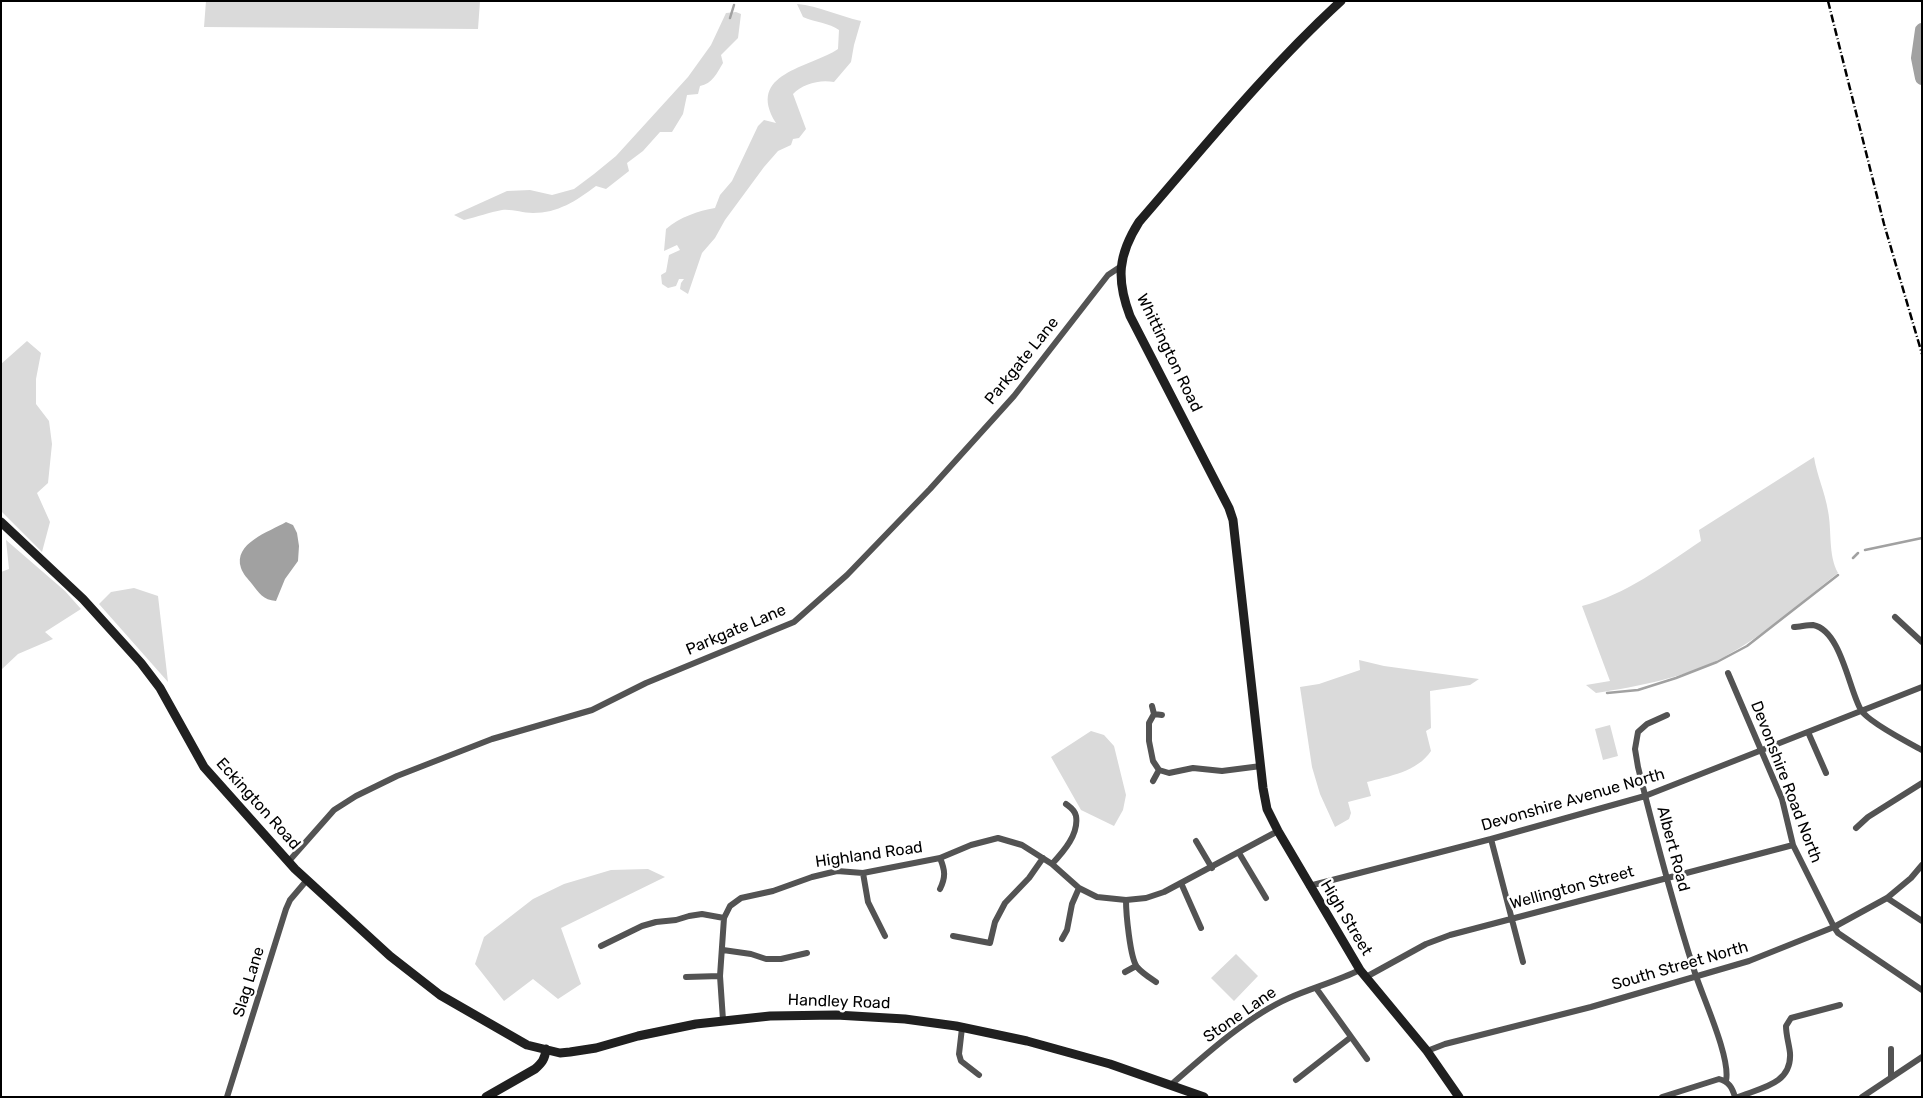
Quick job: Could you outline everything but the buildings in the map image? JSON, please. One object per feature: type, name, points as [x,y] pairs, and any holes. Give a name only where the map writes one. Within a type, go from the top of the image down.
[{"type":"main road","name":"Whittington Road","points":[[1257,730],[1233,520],[1207,464],[1130,316],[1122,289],[1120,267],[1130,237],[1139,222],[1246,98],[1306,34],[1341,1]]},
{"type":"main road","name":"Eckington Road","points":[[1,522],[83,598],[141,663],[160,688],[204,766],[307,880],[390,956],[440,995],[528,1045],[546,1050]]},
{"type":"main road","name":"High Street","points":[[1257,730],[1267,808],[1278,831],[1363,974],[1427,1050],[1458,1096]]},
{"type":"main road","name":"Handley Road","points":[[546,1050],[560,1052],[582,1051],[638,1036],[723,1020],[770,1016],[836,1015],[905,1019],[1027,1041],[1110,1064],[1172,1084],[1200,1096]]},
{"type":"main road","points":[[486,1097],[535,1069],[541,1064],[546,1050]]},
{"type":"street","name":"Parkgate Lane","points":[[289,861],[334,810],[356,796],[397,776],[492,739],[592,710],[646,682],[794,622],[847,575],[930,489],[1014,396],[1108,275],[1120,267]]},
{"type":"street","points":[[1895,618],[1922,642]]},
{"type":"street","points":[[1794,627],[1814,625],[1827,634],[1839,651],[1861,712],[1886,730],[1922,750]]},
{"type":"street","name":"Devonshire Road North","points":[[1728,673],[1782,799],[1793,845],[1834,927]]},
{"type":"street","name":"Devonshire Avenue North","points":[[1310,886],[1491,839],[1645,796],[1922,687]]},
{"type":"street","points":[[1152,706],[1154,714],[1149,723],[1148,732],[1153,760],[1159,770],[1169,773],[1193,768],[1222,771],[1261,766]]},
{"type":"street","points":[[1154,714],[1162,715]]},
{"type":"street","name":"Albert Road","points":[[1667,715],[1647,724],[1638,732],[1635,749],[1666,878],[1728,1072],[1726,1081]]},
{"type":"street","points":[[1808,732],[1826,773]]},
{"type":"street","points":[[1153,781],[1159,770]]},
{"type":"street","points":[[1856,828],[1868,817],[1922,783]]},
{"type":"street","points":[[1052,864],[1065,850],[1073,836],[1076,816],[1074,810],[1066,804]]},
{"type":"street","name":"Highland Road","points":[[724,918],[730,906],[741,898],[773,891],[812,877],[837,872],[863,873],[940,858],[971,845],[998,838],[1022,844],[1052,864],[1079,888],[1097,897],[1126,900],[1146,898],[1164,892],[1212,868],[1278,831]]},
{"type":"street","points":[[1491,839],[1523,962]]},
{"type":"street","points":[[1196,840],[1212,868]]},
{"type":"street","name":"Wellington Street","points":[[1363,974],[1426,944],[1450,935],[1793,845]]},
{"type":"street","points":[[1239,853],[1266,898]]},
{"type":"street","name":"Highland Road","points":[[940,858],[945,878],[940,889]]},
{"type":"street","points":[[953,936],[990,943],[994,922],[1005,903],[1029,878],[1044,858]]},
{"type":"street","name":"South Street North","points":[[1427,1050],[1749,961],[1834,927],[1887,898],[1911,878],[1922,865]]},
{"type":"street","points":[[863,873],[868,902],[885,936]]},
{"type":"street","name":"Slag Lane","points":[[227,1097],[286,909],[290,900],[307,880]]},
{"type":"street","points":[[1181,883],[1201,928]]},
{"type":"street","points":[[1062,939],[1067,930],[1072,904],[1079,888]]},
{"type":"street","points":[[1887,898],[1922,921]]},
{"type":"street","points":[[1126,900],[1127,924],[1136,966],[1156,982]]},
{"type":"street","points":[[601,946],[642,926],[656,922],[702,914],[724,918],[720,976],[723,1020]]},
{"type":"street","points":[[1834,927],[1838,933],[1922,990]]},
{"type":"street","points":[[723,950],[751,954],[766,959],[781,959],[807,953]]},
{"type":"street","points":[[1125,972],[1136,966]]},
{"type":"street","name":"Stone Lane","points":[[1172,1084],[1239,1029],[1263,1012],[1288,998],[1363,974]]},
{"type":"street","points":[[686,977],[720,976]]},
{"type":"street","points":[[1316,988],[1367,1059]]},
{"type":"street","points":[[1662,1097],[1719,1079],[1726,1081],[1731,1086],[1736,1097],[1777,1082],[1787,1074],[1790,1064],[1786,1026],[1791,1018],[1840,1005]]},
{"type":"street","points":[[962,1028],[959,1054],[961,1061],[978,1075]]},
{"type":"street","points":[[1296,1080],[1351,1037]]},
{"type":"street","points":[[1891,1049],[1891,1077]]},
{"type":"street","points":[[1862,1097],[1922,1057]]},
{"type":"shaded area","points":[[206,1],[480,1],[478,29],[204,27]]},
{"type":"shaded area","points":[[797,4],[861,21],[851,62],[834,82],[812,83],[801,87],[793,94],[806,129],[799,138],[793,139],[791,145],[778,151],[725,220],[715,238],[702,253],[688,294],[680,289],[684,279],[679,279],[676,286],[668,288],[662,284],[661,275],[666,272],[669,255],[680,250],[677,245],[664,251],[666,229],[689,215],[715,208],[720,195],[732,181],[758,126],[764,120],[776,123],[769,106],[769,93],[775,83],[785,74],[838,49],[839,30],[803,17]]},
{"type":"shaded area","points":[[736,12],[741,14],[738,38],[721,55],[723,63],[716,74],[708,83],[700,86],[698,94],[687,95],[683,114],[672,132],[660,132],[643,151],[627,163],[629,171],[606,189],[596,186],[581,197],[551,211],[529,213],[502,210],[464,220],[454,215],[507,191],[530,190],[552,195],[574,189],[616,156],[688,77],[711,45],[726,13]]},
{"type":"shaded area","points":[[27,341],[41,353],[36,379],[36,404],[49,421],[52,444],[48,483],[37,493],[50,522],[42,552],[1,511],[1,364]]},
{"type":"shaded area","points":[[1814,457],[1827,504],[1831,551],[1838,573],[1754,639],[1709,664],[1678,676],[1596,693],[1586,685],[1610,681],[1582,606],[1614,595],[1659,569],[1701,541],[1699,530]]},
{"type":"shaded area","points":[[286,522],[293,525],[297,533],[299,546],[298,561],[285,579],[276,601],[262,596],[243,572],[240,559],[242,552],[254,539]]},
{"type":"shaded area","points":[[6,540],[65,591],[81,609],[45,632],[53,639],[18,654],[1,670],[1,572],[9,569]]},
{"type":"shaded area","points":[[134,588],[158,596],[168,682],[99,604],[111,592]]},
{"type":"shaded area","points":[[1359,660],[1384,666],[1479,679],[1470,685],[1430,691],[1431,728],[1426,731],[1431,751],[1418,764],[1402,772],[1367,782],[1371,796],[1348,802],[1351,813],[1349,819],[1335,827],[1320,794],[1312,767],[1300,687],[1319,684],[1360,670]]},
{"type":"shaded area","points":[[1610,725],[1618,756],[1603,760],[1595,729]]},
{"type":"shaded area","points":[[1091,731],[1104,735],[1114,746],[1126,795],[1123,810],[1114,826],[1081,810],[1051,757]]},
{"type":"shaded area","points":[[648,869],[665,877],[561,928],[581,984],[558,999],[533,979],[504,1001],[475,964],[484,937],[533,899],[564,884],[611,870]]},
{"type":"shaded area","points":[[1236,954],[1258,976],[1234,1001],[1211,978]]},
{"type":"waterway","points":[[730,18],[734,5]]},
{"type":"waterway","points":[[1922,30],[1918,58],[1922,78]]},
{"type":"waterway","points":[[1865,550],[1922,538]]},
{"type":"waterway","points":[[1853,558],[1858,553]]},
{"type":"waterway","points":[[1607,693],[1638,690],[1717,662],[1747,646],[1838,575]]},
{"type":"railway","points":[[1828,1],[1884,224],[1922,354]]}]
